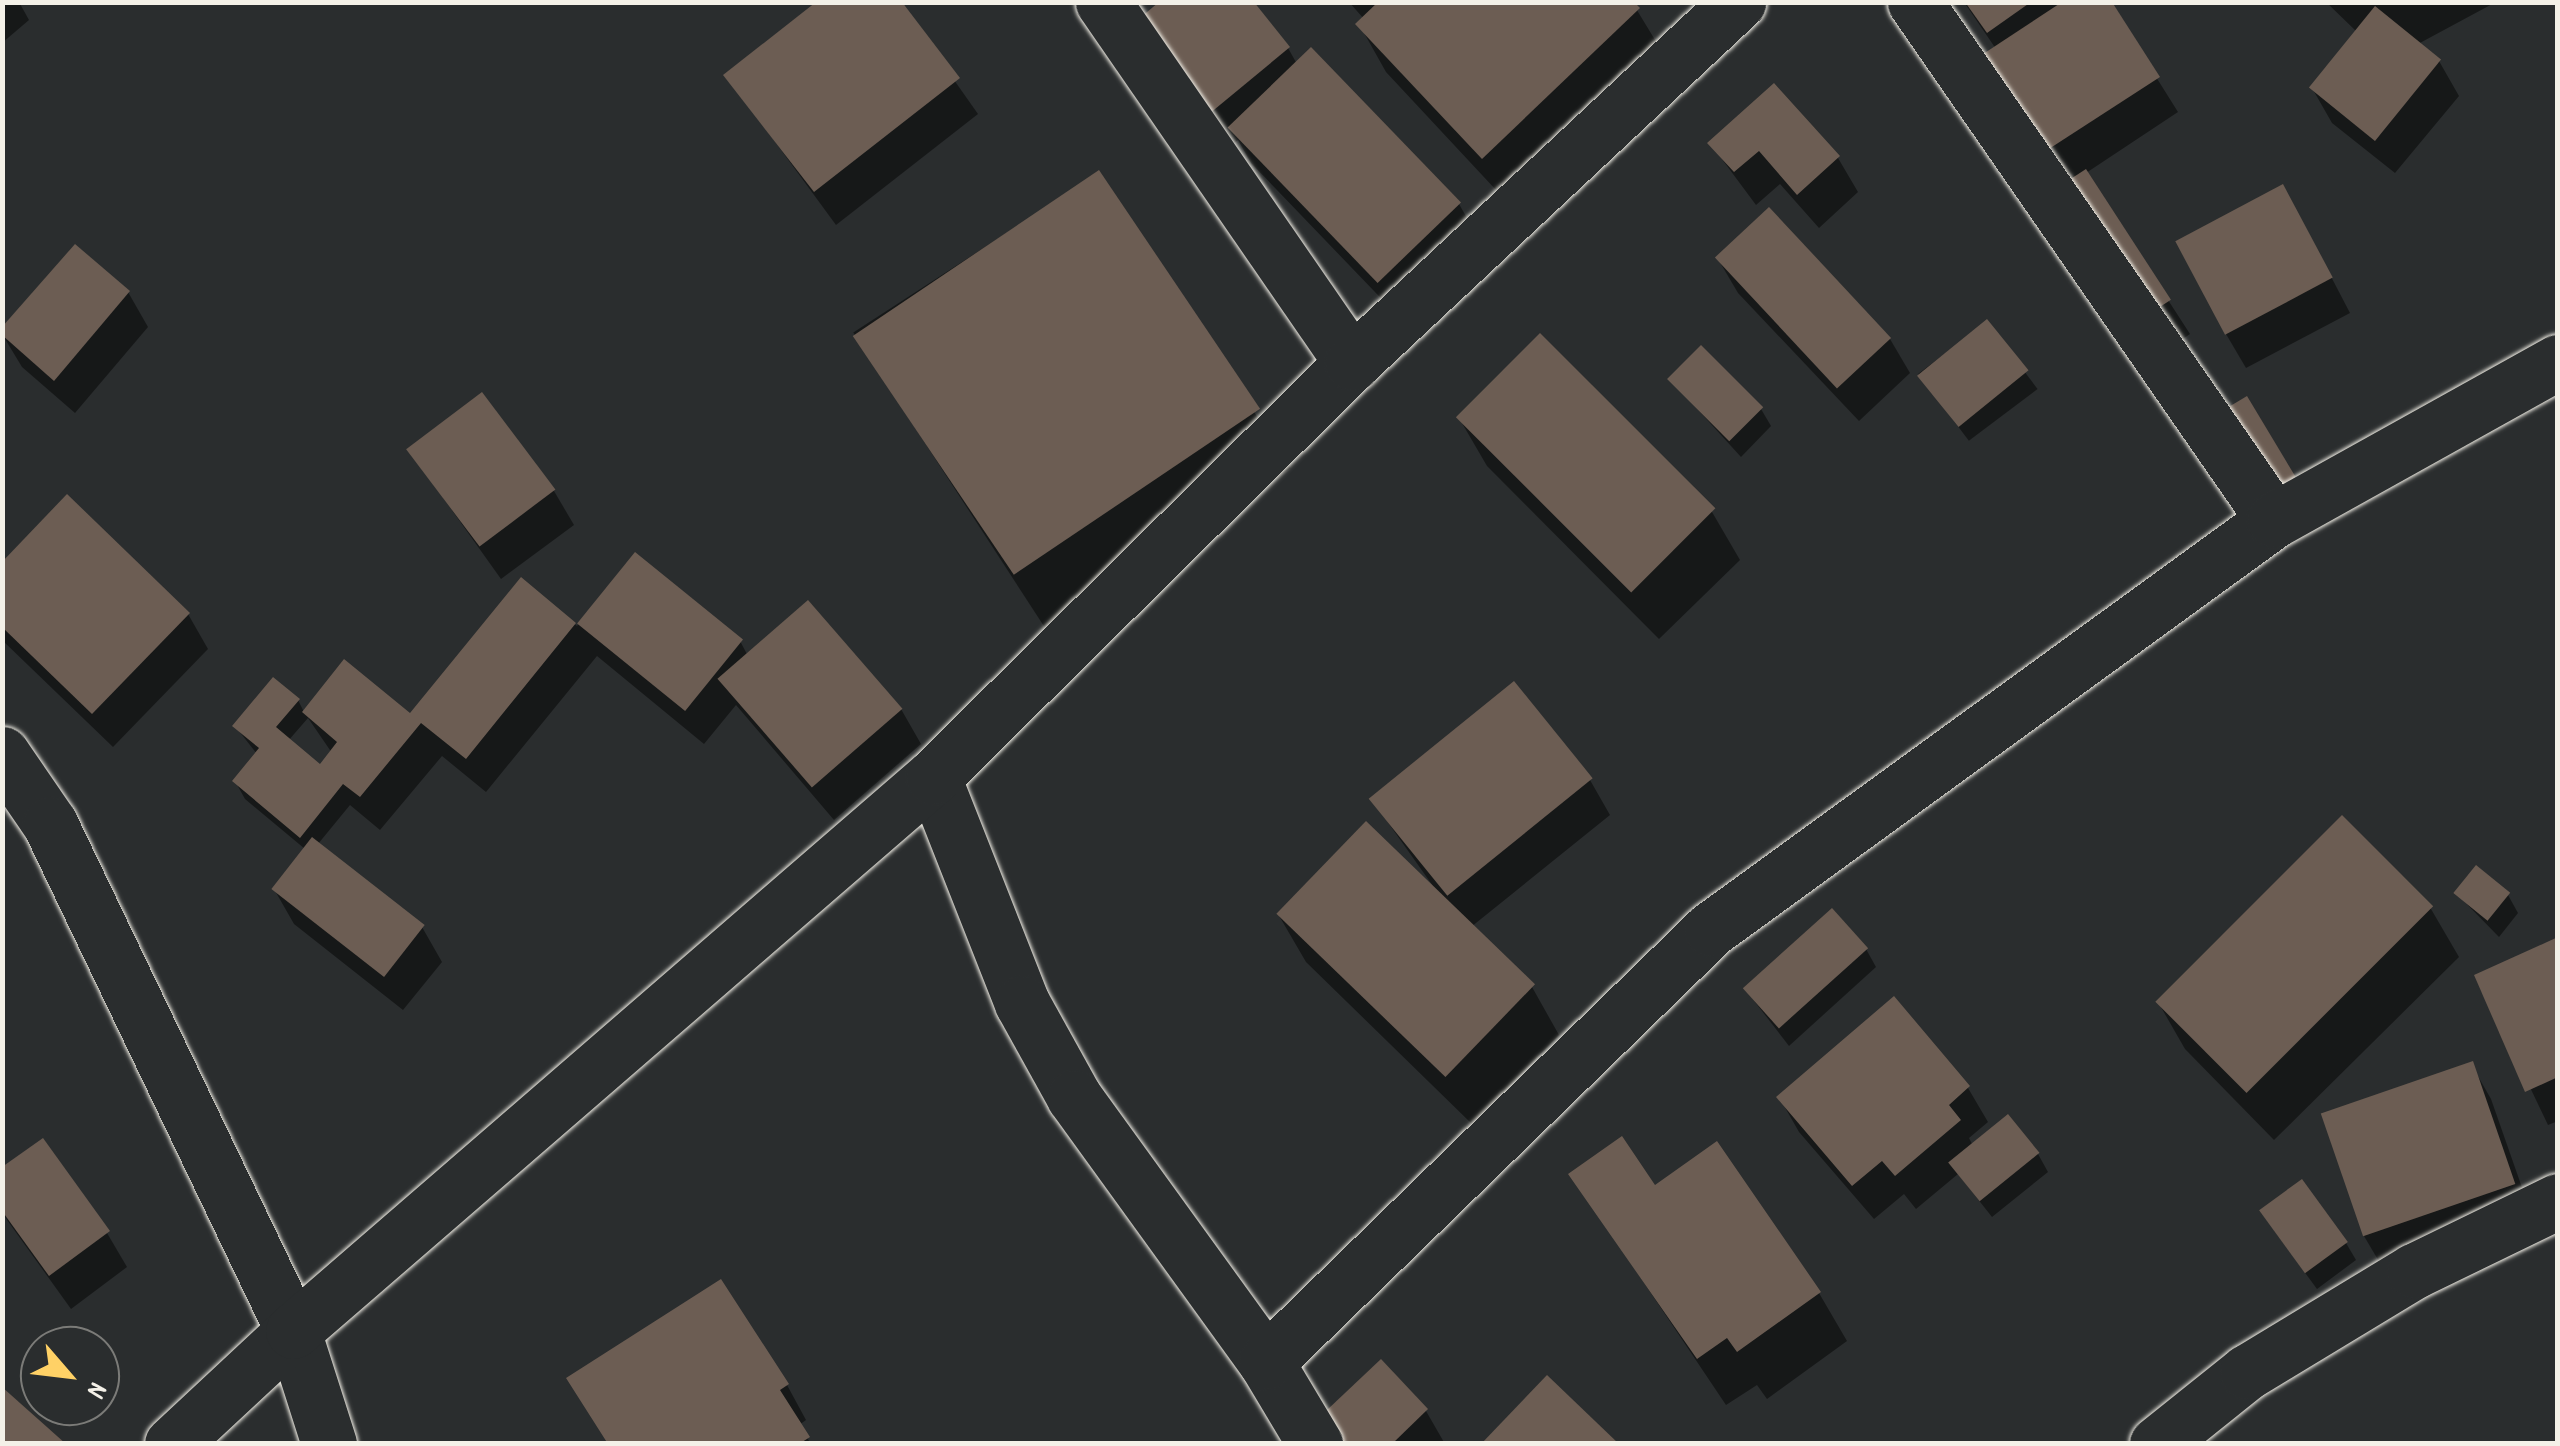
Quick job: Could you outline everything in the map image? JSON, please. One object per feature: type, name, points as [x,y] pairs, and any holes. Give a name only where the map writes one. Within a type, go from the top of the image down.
[{"type":"street","points":[[1103,2],[1352,363]]},
{"type":"street","points":[[172,1444],[292,1332],[933,777],[1352,363],[1738,2]]},
{"type":"street","points":[[1915,2],[2274,520]]},
{"type":"street","points":[[1266,1362],[1711,930],[2274,520],[2558,362]]},
{"type":"street","points":[[2,754],[50,824],[292,1332],[329,1444]]},
{"type":"street","points":[[933,777],[1022,1003],[1074,1097],[1266,1362],[1315,1444]]},
{"type":"street","points":[[2157,1444],[2247,1372],[2414,1271],[2558,1200]]},
{"type":"building","points":[[816,2],[902,2],[960,78],[814,192],[723,75]]},
{"type":"building","points":[[1159,2],[1254,2],[1290,47],[1209,114],[1134,23]]},
{"type":"building","points":[[1378,2],[1634,2],[1640,8],[1482,159],[1355,24]]},
{"type":"building","points":[[1965,2],[2031,2],[1987,33]]},
{"type":"building","points":[[2062,2],[2112,2],[2160,77],[2038,156],[1974,60]]},
{"type":"building","points":[[2375,6],[2441,59],[2375,141],[2309,88]]},
{"type":"building","points":[[1311,47],[1461,202],[1378,283],[1228,128]]},
{"type":"building","points":[[1774,83],[1840,156],[1797,195],[1759,151],[1734,172],[1707,143]]},
{"type":"building","points":[[2086,169],[2171,300],[2128,328],[2043,197]]},
{"type":"building","points":[[1099,170],[1260,409],[1014,575],[853,336]]},
{"type":"building","points":[[2283,184],[2333,278],[2225,335],[2175,241]]},
{"type":"building","points":[[1769,207],[1891,338],[1837,388],[1715,257]]},
{"type":"building","points":[[75,244],[130,291],[54,381],[2,335],[2,327]]},
{"type":"building","points":[[1987,319],[2029,370],[1959,427],[1917,376]]},
{"type":"building","points":[[1540,333],[1715,508],[1631,593],[1456,417]]},
{"type":"building","points":[[1701,345],[1763,407],[1729,441],[1667,379]]},
{"type":"building","points":[[482,392],[555,489],[480,547],[406,449]]},
{"type":"building","points":[[2247,396],[2300,483],[2255,510],[2202,423]]},
{"type":"building","points":[[67,494],[190,613],[92,714],[2,627],[2,562]]},
{"type":"building","points":[[635,552],[743,639],[685,711],[577,623]]},
{"type":"building","points":[[521,577],[576,623],[466,759],[421,723],[360,797],[343,784],[300,838],[232,781],[259,748],[232,726],[273,677],[300,699],[276,727],[320,764],[337,742],[302,712],[344,659],[410,713]]},
{"type":"building","points":[[808,600],[902,709],[812,787],[717,679]]},
{"type":"building","points":[[1514,681],[1593,778],[1447,896],[1369,799]]},
{"type":"building","points":[[2342,815],[2433,906],[2247,1093],[2155,1002]]},
{"type":"building","points":[[1366,821],[1535,984],[1445,1077],[1276,914]]},
{"type":"building","points":[[312,837],[425,925],[384,977],[271,889]]},
{"type":"building","points":[[2476,865],[2510,893],[2488,921],[2453,893]]},
{"type":"building","points":[[1832,908],[1868,948],[1779,1028],[1743,988]]},
{"type":"building","points":[[2558,937],[2558,1077],[2525,1092],[2474,975]]},
{"type":"building","points":[[1894,996],[1970,1086],[1949,1105],[1961,1120],[1895,1176],[1882,1161],[1852,1186],[1776,1097]]},
{"type":"building","points":[[2473,1061],[2515,1184],[2363,1236],[2321,1113]]},
{"type":"building","points":[[2008,1114],[2039,1153],[1980,1201],[1948,1162]]},
{"type":"building","points":[[1622,1136],[1655,1185],[1717,1141],[1821,1292],[1737,1352],[1727,1338],[1697,1359],[1568,1174]]},
{"type":"building","points":[[43,1138],[110,1231],[49,1276],[2,1211],[2,1167]]},
{"type":"building","points":[[2302,1179],[2348,1242],[2305,1273],[2259,1210]]},
{"type":"building","points":[[721,1279],[789,1384],[780,1390],[810,1437],[799,1444],[608,1444],[566,1378]]},
{"type":"building","points":[[1381,1359],[1428,1409],[1392,1444],[1291,1444]]},
{"type":"building","points":[[1547,1375],[1619,1444],[1481,1444]]},
{"type":"building","points":[[2,1387],[20,1403],[20,1426],[46,1426],[66,1444],[2,1444]]}]
